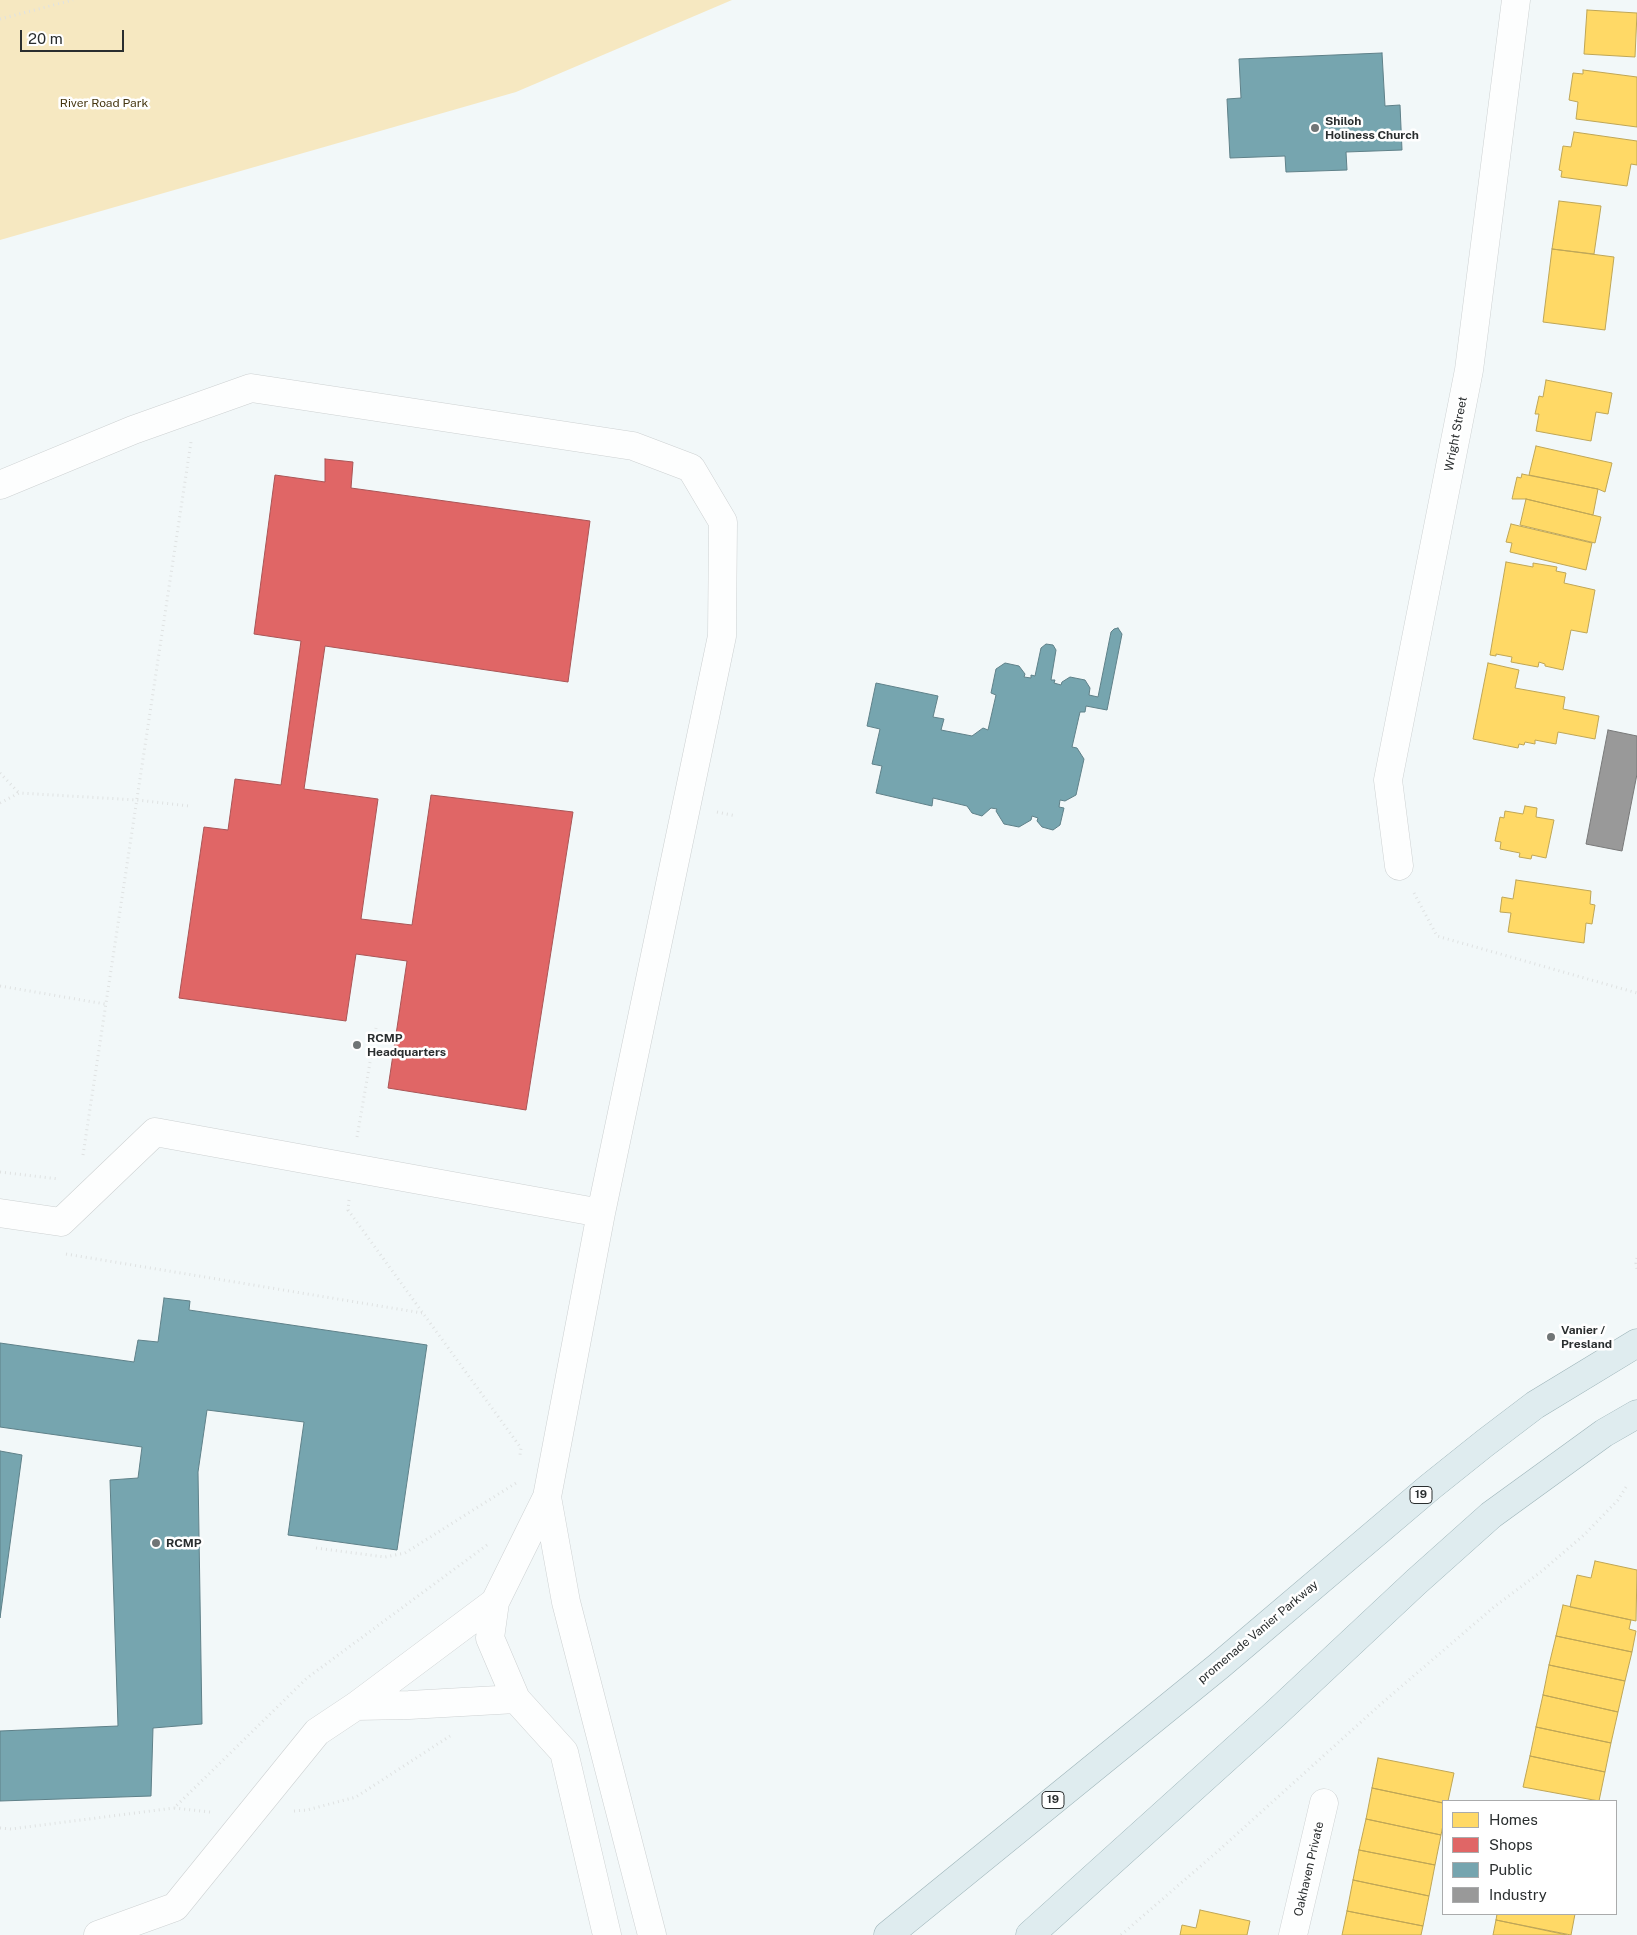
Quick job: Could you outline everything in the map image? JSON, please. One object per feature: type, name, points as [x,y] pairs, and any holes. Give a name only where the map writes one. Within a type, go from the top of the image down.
[{"type":"main road","name":"promenade Vanier Parkway","points":[[888,1935],[1219,1666],[1478,1448],[1535,1405],[1590,1370],[1637,1344]]},
{"type":"main road","points":[[1030,1935],[1276,1714],[1416,1582],[1491,1515],[1604,1433],[1637,1414]]},
{"type":"street","name":"Wright Street","points":[[1399,866],[1388,780],[1472,355],[1516,0]]},
{"type":"street","points":[[0,485],[133,430],[251,388],[633,446],[691,468],[723,522],[722,636],[600,1213],[547,1498],[494,1602],[490,1638],[516,1699],[564,1752],[607,1935]]},
{"type":"street","points":[[0,1213],[61,1222],[155,1132],[600,1213]]},
{"type":"street","points":[[547,1498],[566,1602],[652,1932]]},
{"type":"street","points":[[98,1935],[175,1907],[317,1732],[356,1706],[494,1602]]},
{"type":"street","points":[[356,1706],[516,1699]]},
{"type":"street","name":"Oakhaven Private","points":[[1294,1935],[1324,1803]]},
{"type":"path","points":[[0,19],[73,0]]},
{"type":"path","points":[[82,1158],[197,407]]},
{"type":"path","points":[[0,774],[19,793]]},
{"type":"path","points":[[0,803],[19,793],[137,800],[188,806]]},
{"type":"path","points":[[1399,866],[1437,936],[1637,993]]},
{"type":"path","points":[[0,986],[106,1004]]},
{"type":"path","points":[[376,1028],[352,1167],[348,1210],[520,1448],[520,1459]]},
{"type":"path","points":[[0,1172],[58,1180],[64,1174]]},
{"type":"path","points":[[57,1253],[423,1313]]},
{"type":"path","points":[[1637,1258],[1637,1269]]},
{"type":"path","points":[[316,1548],[385,1557],[405,1554],[519,1481],[516,1489]]},
{"type":"path","points":[[1121,1935],[1218,1851],[1390,1696],[1494,1607],[1542,1571],[1585,1534],[1618,1500],[1628,1484]]},
{"type":"path","points":[[174,1808],[307,1678],[488,1544]]},
{"type":"path","points":[[0,1828],[11,1829],[174,1808],[248,1816],[308,1810],[356,1797],[450,1736],[476,1716],[479,1701]]},
{"type":"green space","name":"River Road Park","points":[[0,0],[732,0],[516,92],[0,240]]},
{"type":"building: Homes","points":[[1587,10],[1637,13],[1635,57],[1584,54]]},
{"type":"building: Homes","points":[[1583,70],[1637,77],[1637,127],[1576,119],[1578,102],[1569,100],[1573,73],[1583,74]]},
{"type":"building: Homes","points":[[1574,132],[1637,141],[1637,165],[1631,164],[1627,186],[1561,177],[1562,171],[1559,170],[1563,146],[1571,147]]},
{"type":"building: Homes","points":[[1559,201],[1601,206],[1594,254],[1552,249]]},
{"type":"building: Homes","points":[[1552,249],[1614,257],[1605,330],[1543,322]]},
{"type":"building: Homes","points":[[1546,380],[1612,393],[1608,414],[1596,412],[1591,441],[1536,431],[1539,414],[1535,414],[1539,396],[1543,397]]},
{"type":"building: Homes","points":[[1536,446],[1612,463],[1605,492],[1529,475]]},
{"type":"building: Homes","points":[[1522,474],[1598,489],[1593,515],[1526,499],[1512,499],[1517,477],[1521,478]]},
{"type":"building: Homes","points":[[1526,499],[1601,517],[1595,543],[1520,525]]},
{"type":"building: Homes","points":[[1511,524],[1592,543],[1586,570],[1510,552],[1512,543],[1506,542]]},
{"type":"building: Homes","points":[[1506,562],[1533,567],[1533,563],[1557,567],[1556,571],[1566,573],[1564,583],[1595,590],[1587,633],[1571,630],[1563,670],[1545,666],[1545,664],[1539,662],[1538,667],[1511,662],[1512,657],[1496,654],[1496,656],[1490,655]]},
{"type":"building: Homes","points":[[1488,663],[1519,670],[1515,688],[1565,697],[1563,709],[1599,716],[1595,739],[1558,732],[1556,744],[1535,740],[1535,744],[1525,742],[1524,745],[1519,744],[1518,748],[1473,739]]},
{"type":"building: Homes","points":[[1525,806],[1537,808],[1536,817],[1554,820],[1546,858],[1532,855],[1531,859],[1519,857],[1520,853],[1500,849],[1501,842],[1495,841],[1500,817],[1504,818],[1505,811],[1523,814]]},
{"type":"building: Homes","points":[[1516,880],[1591,891],[1590,904],[1595,905],[1592,924],[1586,923],[1584,943],[1508,932],[1511,913],[1500,912],[1502,897],[1513,899]]},
{"type":"building: Homes","points":[[1595,1561],[1637,1570],[1636,1621],[1570,1607],[1577,1575],[1591,1578]]},
{"type":"building: Homes","points":[[1563,1605],[1631,1620],[1629,1629],[1636,1631],[1632,1652],[1556,1636]]},
{"type":"building: Homes","points":[[1556,1636],[1632,1652],[1625,1681],[1549,1665]]},
{"type":"building: Homes","points":[[1549,1665],[1625,1681],[1618,1712],[1543,1695]]},
{"type":"building: Homes","points":[[1543,1695],[1618,1712],[1611,1743],[1536,1727]]},
{"type":"building: Homes","points":[[1536,1727],[1611,1743],[1605,1772],[1530,1756]]},
{"type":"building: Homes","points":[[1530,1756],[1605,1772],[1599,1800],[1523,1787]]},
{"type":"building: Homes","points":[[1378,1758],[1454,1773],[1448,1800],[1442,1800],[1442,1803],[1372,1788]]},
{"type":"building: Homes","points":[[1372,1788],[1442,1803],[1441,1835],[1366,1819]]},
{"type":"building: Homes","points":[[1366,1819],[1441,1835],[1435,1865],[1359,1850]]},
{"type":"building: Homes","points":[[1359,1850],[1435,1865],[1429,1896],[1353,1880]]},
{"type":"building: Homes","points":[[1353,1880],[1429,1896],[1423,1926],[1347,1911]]},
{"type":"building: Homes","points":[[1200,1910],[1250,1921],[1247,1935],[1180,1935],[1182,1925],[1196,1928]]},
{"type":"building: Homes","points":[[1347,1911],[1423,1926],[1421,1935],[1342,1935]]},
{"type":"building: Homes","points":[[1497,1915],[1575,1915],[1571,1935],[1496,1920]]},
{"type":"building: Homes","points":[[1496,1920],[1567,1935],[1493,1935]]},
{"type":"building: Shops","points":[[325,459],[353,462],[351,488],[590,521],[568,682],[325,646],[304,789],[378,799],[361,919],[412,925],[431,795],[573,812],[526,1110],[388,1088],[407,961],[356,954],[346,1021],[179,998],[204,827],[228,830],[235,779],[281,785],[301,641],[254,634],[275,475],[325,482]]},
{"type":"building: Public","name":"Shiloh Holiness Church","points":[[1382,53],[1385,106],[1400,105],[1402,150],[1346,152],[1347,170],[1286,172],[1285,156],[1230,158],[1227,99],[1241,98],[1239,59]]},
{"type":"building: Public","points":[[1118,628],[1122,634],[1107,710],[1086,706],[1085,712],[1080,712],[1072,747],[1077,748],[1084,759],[1076,795],[1065,801],[1060,800],[1059,807],[1064,808],[1060,825],[1053,830],[1042,827],[1037,821],[1038,818],[1032,816],[1031,820],[1019,827],[1004,824],[996,811],[997,809],[991,808],[982,816],[972,813],[967,806],[933,798],[932,806],[876,793],[882,766],[872,764],[880,729],[867,726],[876,683],[938,696],[933,717],[944,719],[941,730],[972,736],[983,728],[988,730],[996,695],[991,693],[996,669],[1005,663],[1019,666],[1025,674],[1024,677],[1031,678],[1031,675],[1035,676],[1041,648],[1046,644],[1053,645],[1056,650],[1051,680],[1055,680],[1054,683],[1061,685],[1062,682],[1070,677],[1085,680],[1090,688],[1089,695],[1098,697],[1111,632]]},
{"type":"building: Public","name":"RCMP","points":[[164,1298],[190,1301],[189,1310],[427,1345],[397,1550],[288,1535],[304,1422],[207,1410],[198,1472],[202,1724],[153,1728],[151,1796],[0,1801],[0,1731],[118,1726],[110,1480],[138,1478],[142,1447],[0,1427],[0,1343],[134,1362],[138,1340],[158,1342]]},
{"type":"building: Public","points":[[0,1451],[22,1455],[0,1618]]},
{"type":"building: Industry","points":[[1608,730],[1637,736],[1637,774],[1622,851],[1586,844]]},
{"type":"place","name":"Shiloh Holiness Church","points":[[1315,128]]},
{"type":"place","name":"RCMP Headquarters","points":[[357,1045]]},
{"type":"place","name":"Vanier / Presland","points":[[1551,1337]]},
{"type":"place","name":"RCMP","points":[[156,1543]]}]
